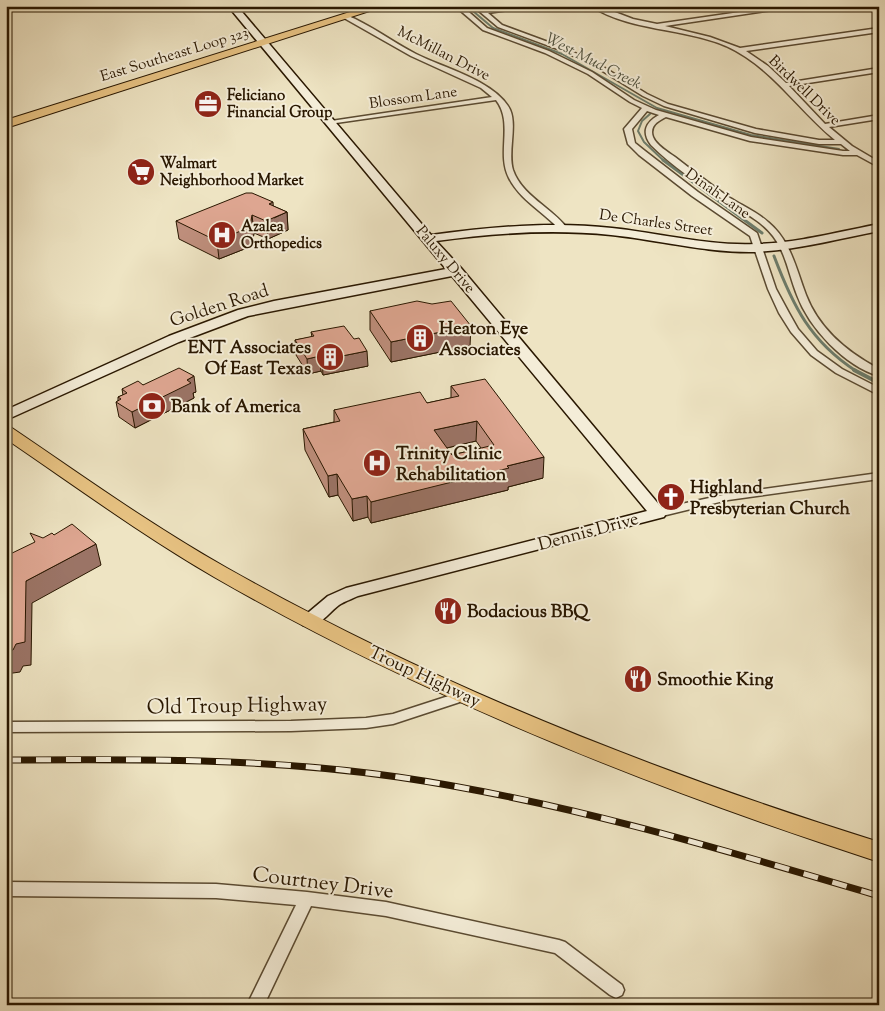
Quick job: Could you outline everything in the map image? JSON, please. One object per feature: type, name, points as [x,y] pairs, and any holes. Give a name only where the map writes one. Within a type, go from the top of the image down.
[{"type":"highway","name":"East Southeast Loop 323","points":[[6,124],[359,6]]},
{"type":"highway","name":"East Southeast Loop 323","points":[[6,115],[380,6]]},
{"type":"main road","name":"Troup Highway","points":[[6,431],[177,546],[309,620],[464,696],[649,772],[879,852]]},
{"type":"street","name":"Paluxy Drive","points":[[232,6],[658,513]]},
{"type":"street","points":[[458,6],[485,29],[552,55],[590,74],[646,108],[664,115],[750,139],[843,154],[858,153]]},
{"type":"street","points":[[476,6],[500,26],[565,50],[598,66],[645,95],[666,105],[756,131],[819,142],[842,142]]},
{"type":"street","points":[[482,12],[534,6]]},
{"type":"street","name":"Birdwell Drive","points":[[594,6],[620,17],[715,41],[741,50],[773,72],[823,126],[842,142],[879,166]]},
{"type":"street","points":[[652,26],[796,6]]},
{"type":"street","points":[[868,6],[879,10]]},
{"type":"street","name":"McMillan Drive","points":[[346,16],[413,54],[483,87],[498,98],[506,108],[508,115],[508,168],[514,181],[524,194],[554,216],[563,228]]},
{"type":"street","points":[[741,50],[879,30]]},
{"type":"street","points":[[785,85],[879,70]]},
{"type":"street","name":"Blossom Lane","points":[[331,123],[498,98]]},
{"type":"street","name":"Dinah Lane","points":[[646,108],[628,129],[632,144],[695,194],[754,235],[772,289],[794,330],[826,362],[879,392]]},
{"type":"street","name":"Dinah Lane","points":[[664,115],[652,122],[649,130],[650,137],[657,146],[707,186],[756,216],[778,235],[784,245],[807,308],[828,338],[847,354],[879,373]]},
{"type":"street","points":[[823,126],[879,117]]},
{"type":"street","name":"De Charles Street","points":[[428,238],[491,231],[563,228],[596,230],[738,249],[784,245],[879,227]]},
{"type":"street","name":"Golden Road","points":[[6,416],[174,339],[243,313],[274,305],[456,271]]},
{"type":"street","name":"Dennis Drive","points":[[309,620],[334,600],[352,592],[658,513],[728,497],[879,476]]},
{"type":"street","name":"Old Troup Highway","points":[[6,727],[291,726],[366,723],[393,719],[464,696]]},
{"type":"street","name":"Courtney Drive","points":[[6,889],[216,891],[307,899],[386,909],[559,947],[616,990]]},
{"type":"street","points":[[255,1005],[307,899]]},
{"type":"building","points":[[246,193],[252,193],[273,202],[269,204],[287,212],[266,221],[252,215],[250,227],[217,241],[176,221]]},
{"type":"building","points":[[417,301],[432,304],[451,301],[471,326],[391,342],[370,311]]},
{"type":"building","points":[[344,326],[354,339],[359,338],[367,351],[322,360],[320,356],[307,359],[295,340],[314,336],[311,332]]},
{"type":"building","points":[[179,368],[194,376],[187,380],[191,383],[132,412],[116,402],[121,399],[118,397],[127,393],[122,389],[138,381],[143,385]]},
{"type":"building","name":"Trinity Clinic Rehabilitation","points":[[485,379],[544,457],[507,466],[509,468],[371,502],[367,496],[352,499],[337,474],[328,476],[303,429],[340,421],[334,410],[420,392],[427,403],[459,396],[451,386]],"holes":[[[477,421],[494,445],[452,455],[434,430]]]},
{"type":"building","points":[[72,524],[96,544],[26,581],[25,642],[16,644],[13,650],[6,651],[6,556],[35,542],[30,533],[43,538],[52,533],[54,535]]},
{"type":"waterway","name":"West Mud Creek","points":[[467,6],[493,28],[562,54],[657,108],[751,135],[839,149]]},
{"type":"waterway","points":[[650,114],[642,121],[638,131],[644,142],[664,161]]},
{"type":"waterway","points":[[663,160],[762,233]]},
{"type":"waterway","points":[[774,256],[788,291],[805,321],[826,347],[856,371]]},
{"type":"waterway","points":[[854,370],[879,383]]},
{"type":"railway","points":[[6,760],[153,760],[251,763],[300,766],[398,777],[459,787],[581,813],[701,844],[879,896]]},
{"type":"place","name":"Feliciano Financial Group","points":[[208,104]]},
{"type":"place","name":"Walmart Neighborhood Market","points":[[141,172]]},
{"type":"place","name":"Azalea Orthopedics","points":[[222,235]]},
{"type":"place","name":"Heaton Eye Associates","points":[[420,338]]},
{"type":"place","name":"ENT Associates Of East Texas","points":[[330,357]]},
{"type":"place","name":"Bank of America","points":[[152,406]]},
{"type":"place","name":"Trinity Clinic Rehabilitation","points":[[377,463]]},
{"type":"place","name":"Highland Presbyterian Church","points":[[671,497]]},
{"type":"place","name":"Bodacious BBQ","points":[[448,611]]},
{"type":"place","name":"Smoothie King","points":[[638,679]]}]
